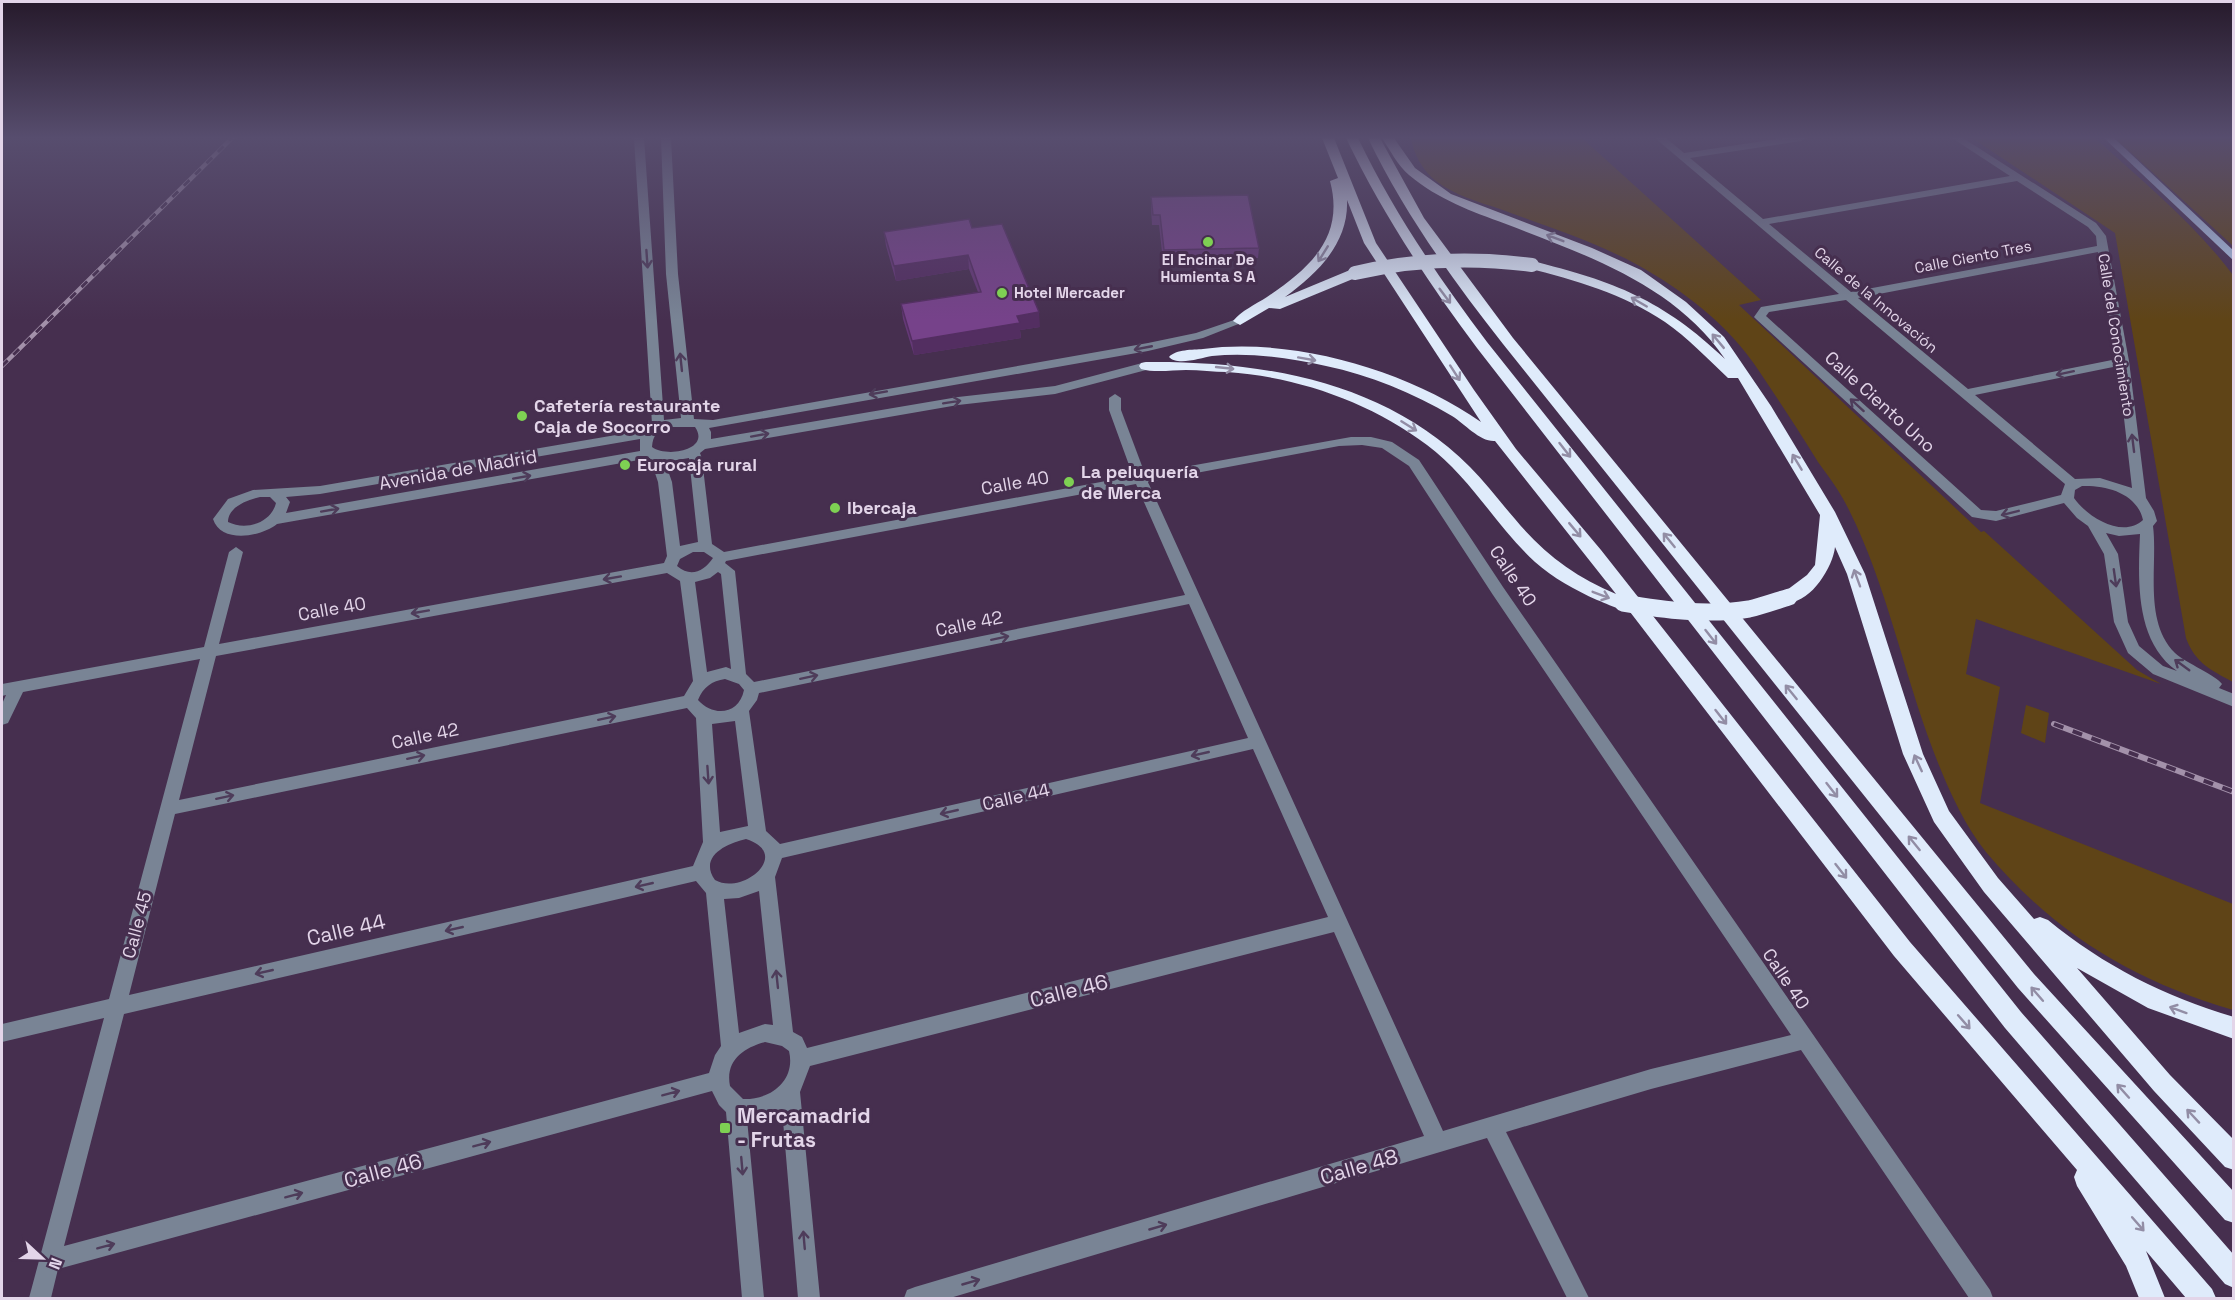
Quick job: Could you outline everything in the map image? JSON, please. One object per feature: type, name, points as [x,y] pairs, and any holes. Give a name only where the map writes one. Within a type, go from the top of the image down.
[{"type":"highway","points":[[1240,321],[1316,266],[1336,234],[1341,205],[1340,199]]},
{"type":"highway","points":[[1352,199],[1370,243],[1468,393],[1511,453],[1595,554],[1902,949],[2203,1299]]},
{"type":"highway","points":[[1383,199],[1397,226],[1436,284],[1482,345],[2013,1020],[2234,1275]]},
{"type":"highway","points":[[1406,199],[1461,281],[1508,341],[2025,981],[2234,1211]]},
{"type":"highway","points":[[1452,199],[1587,251],[1636,273],[1681,304],[1719,340],[1764,406],[1827,512],[1856,574],[1913,754],[1941,816],[1991,885],[2162,1083],[2234,1158]]},
{"type":"highway","points":[[1240,321],[1355,273],[1387,264],[1437,258],[1490,259],[1532,265],[1582,278],[1620,292],[1671,320],[1705,348],[1764,406]]},
{"type":"highway","points":[[1146,366],[1199,352],[1240,351],[1284,354],[1336,364],[1430,397],[1473,421],[1511,453]]},
{"type":"highway","points":[[1146,366],[1193,364],[1252,370],[1317,384],[1384,410],[1434,441],[1464,470],[1552,567],[1591,591],[1623,603],[1658,609],[1711,612],[1749,609],[1789,597],[1812,582],[1827,561],[1827,512]]},
{"type":"highway","points":[[1991,885],[2059,944],[2109,976],[2155,1001],[2234,1028]]},
{"type":"highway","points":[[2059,1132],[2136,1258],[2152,1299]]},
{"type":"main road","points":[[2172,199],[2234,258]]},
{"type":"street","points":[[642,199],[653,429],[645,440],[645,448],[654,456],[665,482],[672,561],[676,574],[687,579],[700,577],[719,561]]},
{"type":"street","points":[[670,199],[672,274],[694,422],[705,428],[706,435],[697,449],[696,459],[705,546]]},
{"type":"street","name":"Calle de la Innovación","points":[[1740,199],[2079,483]]},
{"type":"street","points":[[1766,221],[1896,199]]},
{"type":"street","name":"Calle del Conocimiento","points":[[2050,199],[2092,225],[2101,236],[2122,361],[2140,501],[2150,515],[2147,527]]},
{"type":"street","name":"Calle Ciento Tres","points":[[1854,295],[2103,248]]},
{"type":"street","name":"Calle Ciento Uno","points":[[1854,295],[1765,309],[1760,317],[1977,514],[1996,516],[2067,498]]},
{"type":"street","name":"Avenida de Madrid","points":[[1146,366],[1064,388],[958,401],[697,449],[669,459],[654,456],[273,520],[254,529],[235,531],[222,525],[220,519],[228,506],[236,500],[256,493],[275,494],[320,490],[653,429],[674,421],[713,424],[1148,347],[1199,336],[1240,321]]},
{"type":"street","points":[[1970,393],[2122,361]]},
{"type":"street","points":[[1116,398],[1115,410],[1141,480],[1438,1144]]},
{"type":"street","name":"Calle 40","points":[[719,561],[1338,442],[1370,439],[1394,446],[1414,463],[1982,1299]]},
{"type":"street","points":[[2140,501],[2108,484],[2079,483],[2068,488],[2067,498],[2076,512],[2094,524],[2119,532],[2147,527],[2146,572],[2152,623],[2166,654],[2198,677],[2234,691]]},
{"type":"street","points":[[273,520],[283,507],[280,497],[275,494]]},
{"type":"street","points":[[2094,524],[2111,554],[2121,622],[2133,649],[2158,670],[2234,701]]},
{"type":"street","points":[[672,561],[693,546],[705,546],[715,550],[719,561],[728,571],[739,675]]},
{"type":"street","name":"Calle 45","points":[[40,1299],[236,552]]},
{"type":"street","name":"Calle 40","points":[[2,690],[672,561]]},
{"type":"street","points":[[687,579],[701,681]]},
{"type":"street","name":"Calle 42","points":[[752,688],[1194,598]]},
{"type":"street","points":[[726,673],[739,675],[748,681],[752,688],[750,699],[741,710],[718,718],[704,717],[694,710],[690,701],[693,690],[701,681],[711,675],[726,673]]},
{"type":"street","points":[[2,719],[18,687]]},
{"type":"street","name":"Calle 42","points":[[168,809],[690,701]]},
{"type":"street","points":[[741,710],[758,834]]},
{"type":"street","points":[[704,717],[712,844]]},
{"type":"street","name":"Calle 44","points":[[774,853],[1257,742]]},
{"type":"street","points":[[746,832],[758,834],[768,840],[774,853],[773,866],[766,877],[748,889],[732,892],[714,890],[705,882],[701,872],[703,858],[712,844],[731,835],[746,832]]},
{"type":"street","name":"Calle 44","points":[[2,1033],[701,872]]},
{"type":"street","points":[[766,877],[784,1037]]},
{"type":"street","points":[[714,890],[731,1049]]},
{"type":"street","name":"Calle 46","points":[[801,1059],[1338,923]]},
{"type":"street","points":[[765,1033],[784,1037],[796,1044],[801,1059],[800,1078],[790,1092],[773,1103],[756,1109],[736,1108],[722,1096],[717,1080],[722,1062],[731,1049],[747,1038],[765,1033]]},
{"type":"street","name":"Calle 48","points":[[915,1299],[1652,1079],[1804,1040]]},
{"type":"street","name":"Calle 46","points":[[50,1261],[717,1080]]},
{"type":"street","points":[[790,1092],[809,1299]]},
{"type":"street","points":[[736,1108],[753,1299]]},
{"type":"street","points":[[1493,1128],[1578,1299]]},
{"type":"shaded area","points":[[1469,199],[1649,199],[1761,300],[1739,305],[1981,532],[1984,531],[2137,670],[2161,684],[1976,619],[1966,674],[2000,687],[1980,803],[2233,904],[2233,1010],[2161,984],[2097,950],[2067,930],[2039,907],[1986,852],[1956,803],[1933,750],[1874,568],[1849,510],[1839,491],[1759,371],[1734,339],[1688,297],[1636,264],[1586,241]]},
{"type":"shaded area","points":[[2063,199],[2161,199],[2202,238],[2233,275],[2233,682],[2199,660],[2186,638],[2115,233]]},
{"type":"shaded area","points":[[2181,199],[2233,199],[2233,247]]},
{"type":"shaded area","points":[[2026,705],[2049,713],[2045,743],[2021,733]]},
{"type":"building","name":"El Encinar De Humienta S A","points":[[1151,199],[1249,199],[1259,248],[1164,250],[1160,215],[1153,215]]},
{"type":"building","name":"Hotel Mercader","points":[[969,219],[972,228],[1002,224],[1039,312],[1017,316],[1020,323],[912,341],[901,304],[981,292],[968,255],[894,266],[884,232]]},
{"type":"railway","points":[[2,366],[171,199]]},
{"type":"railway","points":[[2054,724],[2234,792]]},
{"type":"place","name":"El Encinar De Humienta S A","points":[[1208,242]]},
{"type":"place","name":"Hotel Mercader","points":[[1002,293]]},
{"type":"place","name":"Cafetería restaurante Caja de Socorro","points":[[522,416]]},
{"type":"place","name":"Eurocaja rural","points":[[625,465]]},
{"type":"place","name":"La peluquería de Merca","points":[[1069,482]]},
{"type":"place","name":"Ibercaja","points":[[835,508]]},
{"type":"place","name":"Mercamadrid - Frutas","points":[[725,1128]]}]
